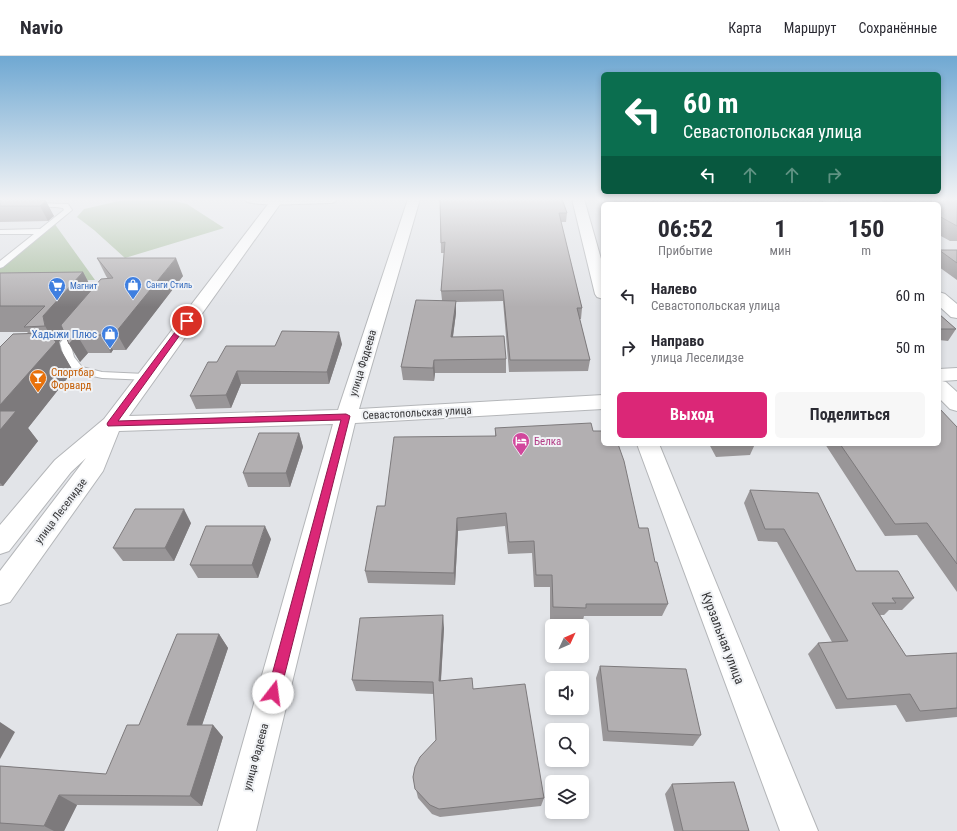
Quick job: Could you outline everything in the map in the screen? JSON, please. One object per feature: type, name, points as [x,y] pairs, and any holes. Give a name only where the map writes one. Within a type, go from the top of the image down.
[{"type":"street","name":"улица Леселидзе","points":[[0,593],[95,465],[112,424],[251,235]]},
{"type":"street","name":"улица Фадеева","points":[[237,831],[346,416],[403,235]]},
{"type":"street","points":[[588,235],[601,286]]},
{"type":"street","points":[[941,299],[957,313]]},
{"type":"street","points":[[941,375],[957,374]]},
{"type":"street","points":[[941,388],[957,404]]},
{"type":"street","name":"Севастопольская улица","points":[[112,424],[346,416],[601,402]]},
{"type":"street","name":"улица Леселидзе","points":[[0,543],[9,523],[63,466],[112,424]]},
{"type":"street","name":"Курзальная улица","points":[[649,446],[799,831]]},
{"type":"lane","points":[[0,265],[37,235]]},
{"type":"lane","points":[[85,319],[65,344],[69,357],[78,370],[102,375],[145,378]]},
{"type":"lane","points":[[54,357],[69,357]]},
{"type":"green space","points":[[39,235],[63,235],[95,280],[0,281],[0,268]]},
{"type":"green space","points":[[100,235],[200,235],[125,258]]},
{"type":"building","points":[[441,235],[564,235],[582,308],[577,308],[590,360],[510,360],[503,290],[441,291],[445,242],[441,243]]},
{"type":"building","points":[[941,250],[957,250],[957,263],[941,251]]},
{"type":"building","points":[[97,258],[176,258],[116,332],[103,332],[101,335],[77,335],[69,344],[61,325],[101,279],[113,278]]},
{"type":"building","points":[[83,272],[43,316],[45,326],[24,327],[45,306],[0,306],[0,273]]},
{"type":"building","points":[[416,300],[456,301],[451,337],[504,336],[506,359],[434,360],[433,368],[401,367]]},
{"type":"building","points":[[941,316],[956,329],[941,329]]},
{"type":"building","points":[[282,331],[339,332],[327,372],[237,371],[226,395],[190,396],[208,362],[217,362],[226,346],[275,346]]},
{"type":"building","points":[[48,333],[56,342],[0,405],[0,347],[13,334]]},
{"type":"building","points":[[941,410],[957,427],[957,564],[927,523],[895,524],[841,446],[941,446]]},
{"type":"building","points":[[0,411],[16,411],[0,430]]},
{"type":"building","points":[[591,423],[593,431],[601,431],[601,446],[619,446],[624,461],[639,528],[648,528],[655,562],[657,562],[668,604],[586,604],[586,608],[553,607],[552,575],[536,575],[534,541],[509,542],[506,513],[457,518],[454,573],[365,571],[377,506],[385,506],[394,437],[496,436],[495,428]]},
{"type":"building","points":[[259,433],[299,433],[286,473],[243,473]]},
{"type":"building","points":[[750,490],[818,493],[856,571],[898,571],[914,598],[892,598],[896,603],[872,603],[906,656],[957,653],[957,708],[920,711],[910,694],[847,699],[818,643],[848,641],[784,529],[765,529]]},
{"type":"building","points":[[135,509],[184,509],[165,548],[113,548]]},
{"type":"building","points":[[206,526],[265,526],[252,565],[190,565]]},
{"type":"building","points":[[443,615],[439,681],[472,678],[473,689],[525,684],[544,798],[439,809],[430,805],[415,789],[413,777],[415,767],[420,757],[436,740],[433,682],[352,680],[360,618]]},
{"type":"building","points":[[177,634],[219,634],[187,725],[213,725],[190,796],[59,795],[44,826],[0,823],[0,766],[106,774],[127,725],[139,725]]},
{"type":"building","points":[[600,666],[686,669],[701,735],[608,731]]},
{"type":"building","points":[[734,782],[749,831],[683,831],[672,784]]},
{"type":"place","name":"Санги Стиль","points":[[133,300]]},
{"type":"place","name":"Магнит","points":[[57,301]]},
{"type":"place","name":"Хадыжи Плюс","points":[[110,349]]},
{"type":"place","name":"Спортбар Форвард","points":[[38,393]]},
{"type":"place","name":"Белка","points":[[521,456]]},
{"type":"route","points":[[187,321],[112,424],[346,416],[273,693]]}]
